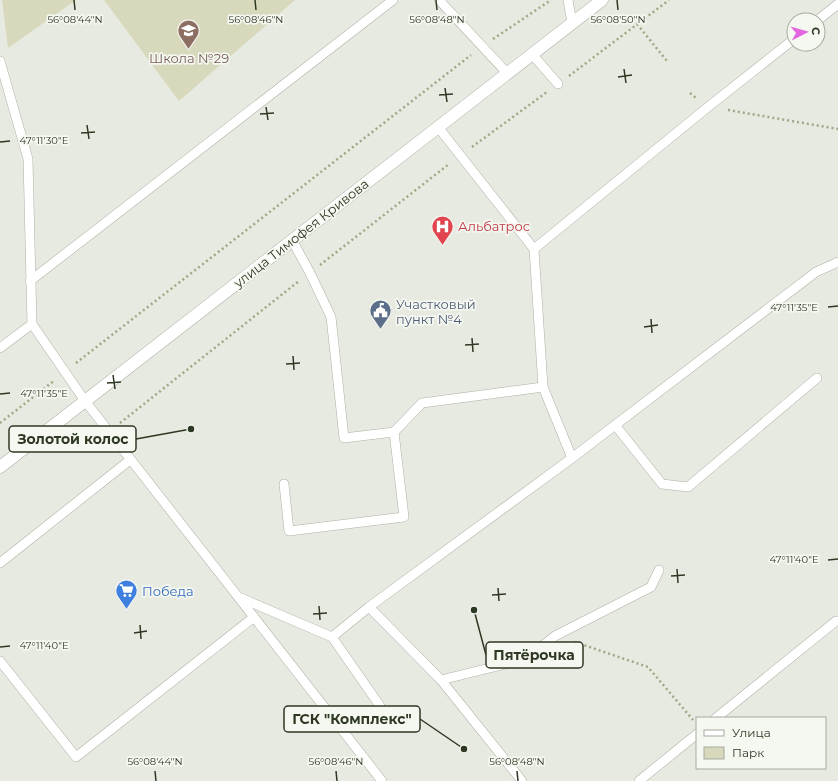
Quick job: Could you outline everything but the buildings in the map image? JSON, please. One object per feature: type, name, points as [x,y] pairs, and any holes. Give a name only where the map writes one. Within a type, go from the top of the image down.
[{"type":"street","name":"улица Тимофея Кривова","points":[[0,467],[602,0]]},
{"type":"lane","points":[[30,280],[393,0]]},
{"type":"lane","points":[[439,0],[507,73]]},
{"type":"lane","points":[[568,0],[572,23]]},
{"type":"lane","points":[[826,14],[838,4]]},
{"type":"lane","points":[[534,249],[786,45]]},
{"type":"lane","points":[[532,54],[558,84]]},
{"type":"lane","points":[[0,61],[28,159],[32,324],[85,401],[130,460],[382,781]]},
{"type":"lane","points":[[438,127],[534,249],[543,387],[572,458]]},
{"type":"lane","points":[[292,240],[331,317],[344,438],[394,432],[422,403],[543,387]]},
{"type":"lane","points":[[332,637],[369,607],[572,458],[816,272],[838,262]]},
{"type":"lane","points":[[0,348],[32,324]]},
{"type":"lane","points":[[615,425],[662,484],[688,487],[818,378]]},
{"type":"lane","points":[[284,484],[289,532],[404,517],[394,432]]},
{"type":"lane","points":[[0,563],[130,460]]},
{"type":"lane","points":[[441,680],[526,659],[555,636],[651,587],[659,570]]},
{"type":"lane","points":[[239,597],[332,637],[380,706]]},
{"type":"lane","points":[[369,607],[441,680],[522,781]]},
{"type":"lane","points":[[0,661],[76,757],[254,617]]},
{"type":"lane","points":[[717,717],[836,621]]},
{"type":"lane","points":[[639,781],[696,735]]},
{"type":"path","points":[[0,422],[483,46],[551,0]]},
{"type":"path","points":[[109,432],[460,156],[669,0]]},
{"type":"path","points":[[637,24],[667,61]]},
{"type":"path","points":[[690,94],[708,107],[838,129]]},
{"type":"path","points":[[555,636],[648,667],[696,725]]},
{"type":"green space","points":[[2,0],[76,0],[8,48]]},
{"type":"green space","name":"Школа №29","points":[[104,0],[295,0],[179,101]]},
{"type":"place","name":"Школа №29","points":[[189,50]]},
{"type":"place","name":"Альбатрос","points":[[442,246]]},
{"type":"place","name":"Участковый пункт №4","points":[[381,330]]},
{"type":"place","name":"Золотой колос","points":[[191,429]]},
{"type":"place","name":"Победа","points":[[126,610]]},
{"type":"place","name":"Пятёрочка","points":[[474,610]]},
{"type":"place","name":"ГСК \"Комплекс\"","points":[[464,749]]}]
